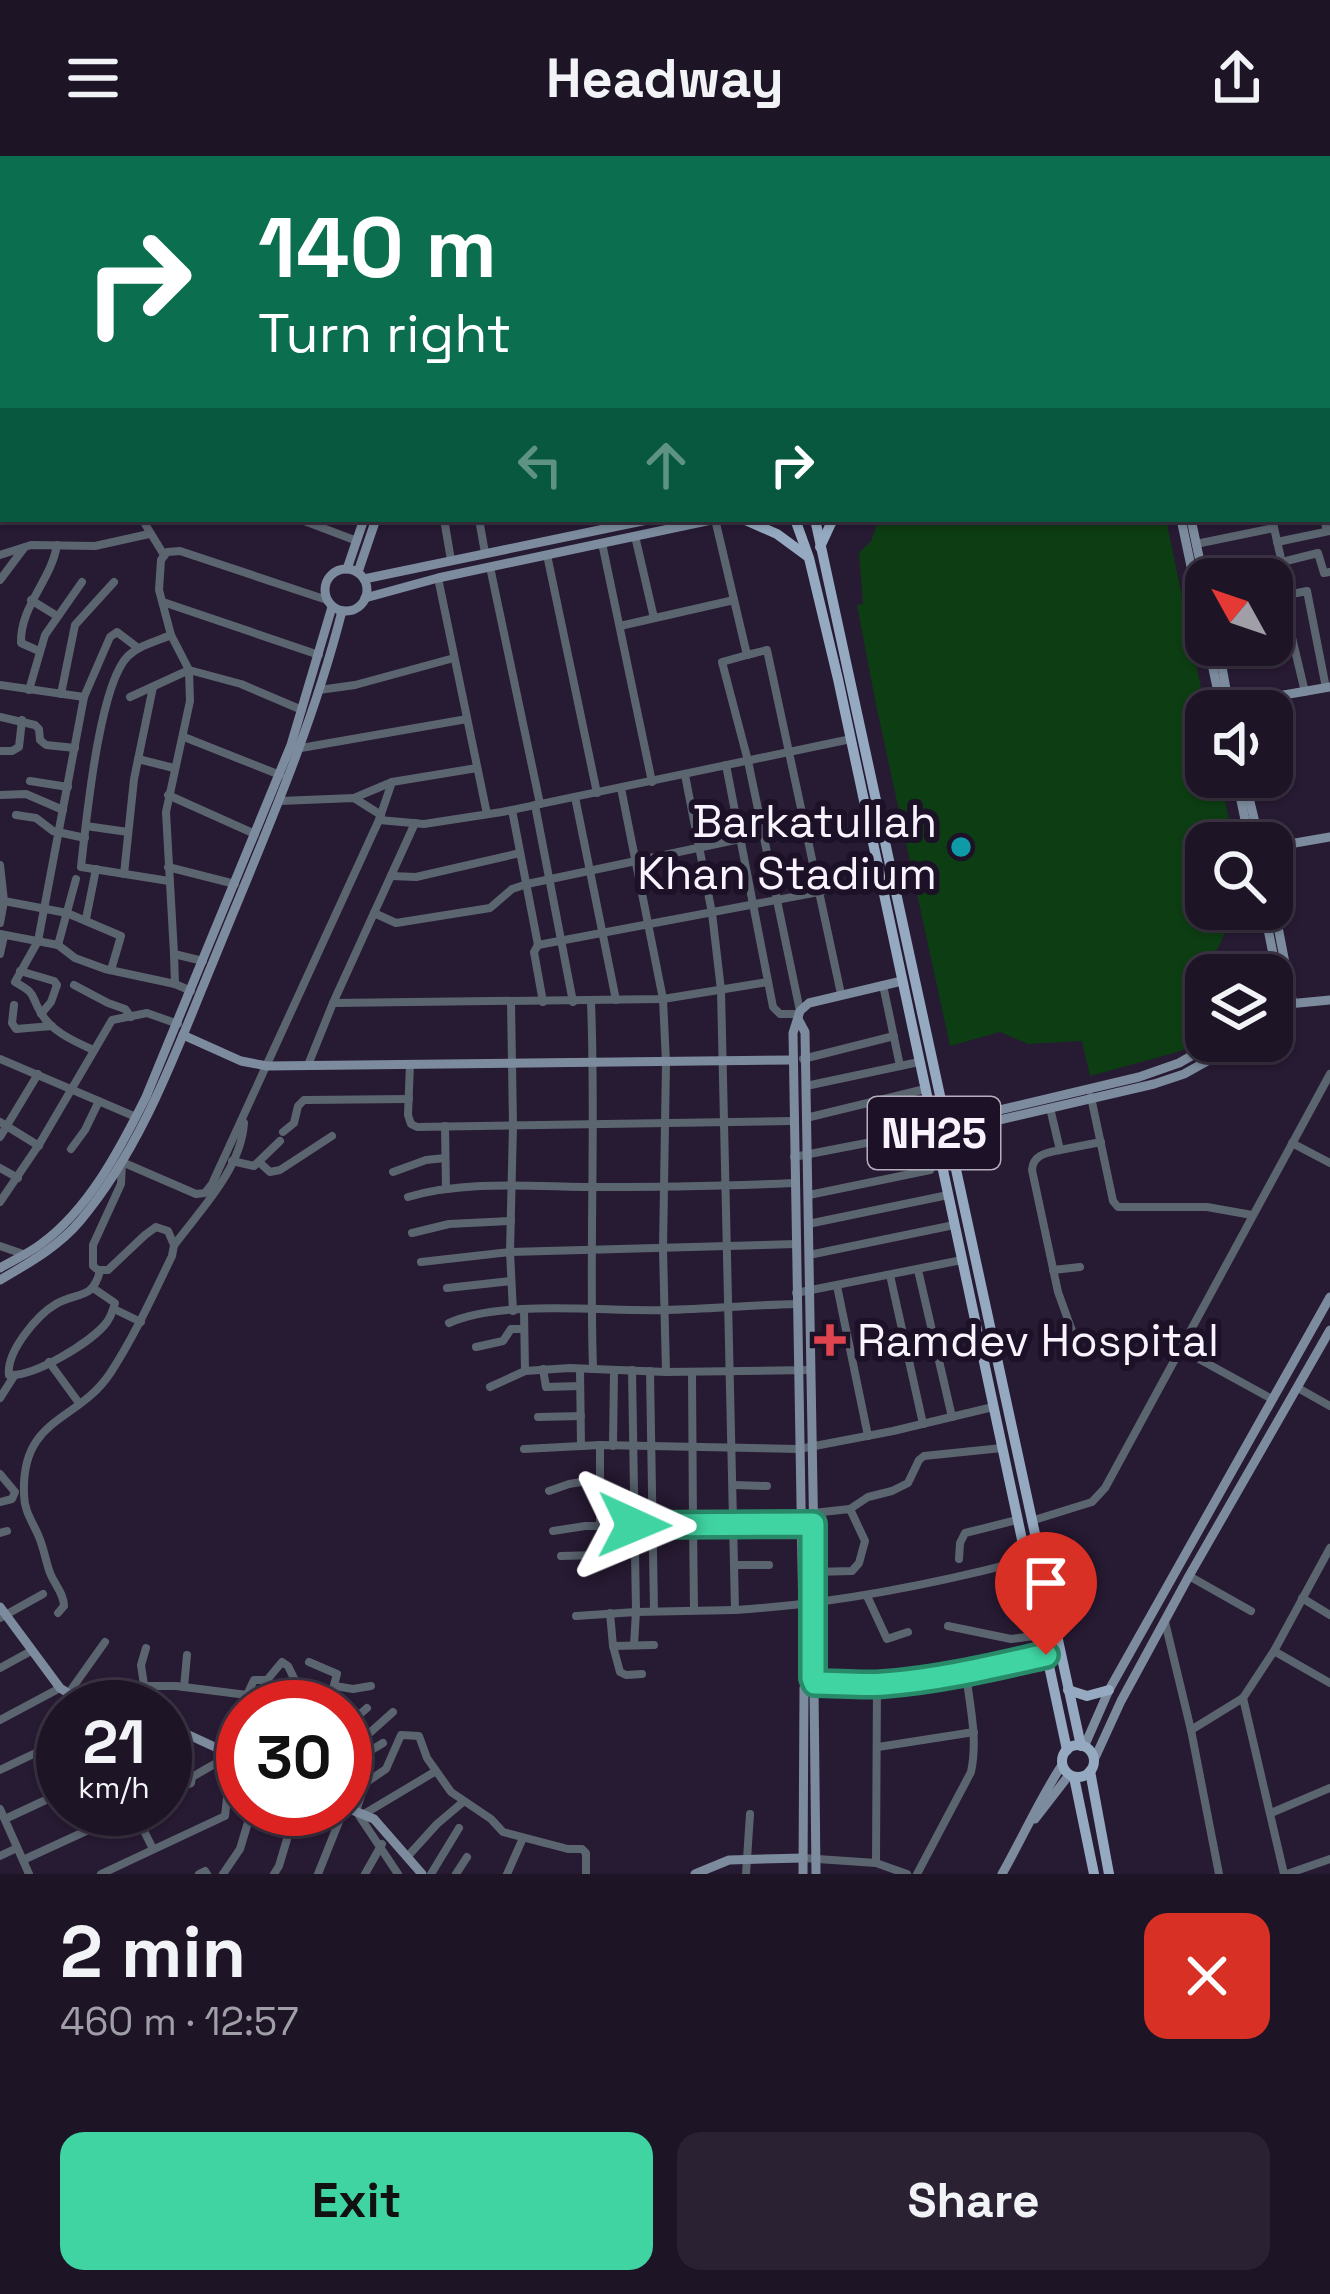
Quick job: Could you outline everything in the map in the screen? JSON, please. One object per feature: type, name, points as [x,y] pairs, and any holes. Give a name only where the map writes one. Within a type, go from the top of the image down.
[{"type":"main road","points":[[750,522],[777,534],[809,558]]},
{"type":"main road","name":"NH25","points":[[796,522],[809,558],[887,879],[902,981],[925,1089],[940,1128],[954,1225],[1002,1448],[1024,1520],[1026,1560],[1067,1750]]},
{"type":"main road","name":"NH25","points":[[815,522],[1024,1520],[1083,1746],[1092,1755],[1109,1874]]},
{"type":"main road","points":[[820,547],[832,522]]},
{"type":"main road","points":[[1068,1690],[1087,1696],[1109,1690]]},
{"type":"main road","points":[[1083,1746],[1067,1750],[1068,1772],[1094,1874]]},
{"type":"main road","points":[[1068,1772],[1080,1778],[1092,1766]]},
{"type":"street","points":[[143,522],[164,555]]},
{"type":"street","points":[[307,522],[357,541]]},
{"type":"street","points":[[363,522],[356,574],[365,598]]},
{"type":"street","points":[[356,574],[375,522]]},
{"type":"street","points":[[445,522],[451,560]]},
{"type":"street","points":[[480,522],[485,553]]},
{"type":"street","points":[[0,1268],[42,1244],[92,1190],[180,1029],[301,748],[320,690],[334,606],[324,591],[328,578],[334,573],[451,560],[637,522]]},
{"type":"street","points":[[175,985],[166,812],[190,700],[189,670],[161,602],[158,579],[164,555],[180,551],[334,606],[356,609],[365,598],[438,578],[702,522]]},
{"type":"street","points":[[717,522],[747,655]]},
{"type":"street","points":[[1182,522],[1189,558]]},
{"type":"street","points":[[1192,522],[1199,558]]},
{"type":"street","points":[[1196,544],[1273,524],[1281,558]]},
{"type":"street","points":[[1277,542],[1329,531]]},
{"type":"street","points":[[0,555],[24,548],[94,546],[149,534]]},
{"type":"street","points":[[635,536],[654,618]]},
{"type":"street","points":[[602,543],[652,782]]},
{"type":"street","points":[[39,651],[20,640],[57,545]]},
{"type":"street","points":[[0,580],[24,548]]},
{"type":"street","points":[[1293,560],[1318,554],[1324,573],[1330,572]]},
{"type":"street","points":[[547,555],[597,793]]},
{"type":"street","points":[[490,567],[573,1001]]},
{"type":"street","points":[[438,578],[487,814]]},
{"type":"street","points":[[29,690],[39,651],[82,582]]},
{"type":"street","points":[[61,694],[71,634],[115,582]]},
{"type":"street","points":[[1293,594],[1307,591],[1328,687],[1293,694]]},
{"type":"street","points":[[32,600],[57,616]]},
{"type":"street","points":[[620,626],[734,600]]},
{"type":"street","points":[[161,602],[319,655]]},
{"type":"street","points":[[0,1280],[50,1250],[95,1202],[122,1162],[174,1059],[191,991],[280,775],[334,606]]},
{"type":"street","points":[[15,982],[38,941],[84,697],[110,638],[117,632],[138,648]]},
{"type":"street","points":[[169,880],[81,867],[111,684],[124,659],[171,635]]},
{"type":"street","points":[[1293,646],[1304,692]]},
{"type":"street","points":[[803,1874],[814,1604],[806,1031],[722,662],[767,650],[842,994]]},
{"type":"street","points":[[320,690],[454,658]]},
{"type":"street","points":[[130,697],[189,670],[241,684],[302,710]]},
{"type":"street","points":[[0,685],[84,697]]},
{"type":"street","points":[[124,874],[138,759],[153,687]]},
{"type":"street","points":[[0,717],[38,727],[43,743],[75,748]]},
{"type":"street","points":[[301,748],[467,718]]},
{"type":"street","points":[[0,751],[19,747],[22,720]]},
{"type":"street","points":[[184,737],[280,775]]},
{"type":"street","points":[[354,798],[380,817],[415,824],[538,805],[851,739]]},
{"type":"street","points":[[138,759],[174,768]]},
{"type":"street","points":[[726,765],[768,982],[777,1011],[799,1015]]},
{"type":"street","points":[[280,801],[354,798],[392,782],[477,768]]},
{"type":"street","points":[[685,775],[712,913],[721,990],[735,1610]]},
{"type":"street","points":[[30,781],[68,787]]},
{"type":"street","points":[[122,1162],[188,1192],[205,1193],[212,1184],[392,782]]},
{"type":"street","points":[[621,788],[663,999],[666,1372]]},
{"type":"street","points":[[0,795],[26,794],[63,810]]},
{"type":"street","points":[[168,795],[255,834]]},
{"type":"street","points":[[574,797],[616,1000]]},
{"type":"street","points":[[512,810],[538,945],[533,952],[543,1002]]},
{"type":"street","points":[[16,815],[31,816],[59,832],[85,838]]},
{"type":"street","points":[[308,1065],[415,824]]},
{"type":"street","points":[[86,826],[128,832]]},
{"type":"street","points":[[1293,843],[1330,837]]},
{"type":"street","points":[[374,913],[396,923],[490,908],[512,889],[527,884],[740,839]]},
{"type":"street","points":[[391,876],[416,877],[520,853]]},
{"type":"street","points":[[0,865],[4,901],[0,923]]},
{"type":"street","points":[[168,867],[235,884]]},
{"type":"street","points":[[86,920],[96,869]]},
{"type":"street","points":[[58,945],[76,879]]},
{"type":"street","points":[[538,945],[887,879]]},
{"type":"street","points":[[4,901],[67,913],[121,935],[111,970]]},
{"type":"street","points":[[0,953],[2,935],[38,941],[58,945],[75,958],[111,970],[191,991]]},
{"type":"street","points":[[174,954],[203,961]]},
{"type":"street","points":[[20,971],[56,983],[53,998],[41,1014]]},
{"type":"street","points":[[0,978],[33,993],[52,1026],[93,1050]]},
{"type":"street","points":[[816,1874],[810,1683],[801,1606],[793,1033],[809,1003],[902,981]]},
{"type":"street","points":[[333,1003],[663,999],[768,982]]},
{"type":"street","points":[[74,985],[125,1009],[131,1017]]},
{"type":"street","points":[[883,985],[900,1066]]},
{"type":"street","points":[[1293,1004],[1330,1000]]},
{"type":"street","points":[[511,1002],[511,1281],[524,1329],[526,1371]]},
{"type":"street","points":[[591,1002],[593,1369]]},
{"type":"street","points":[[14,1004],[16,1029],[52,1026]]},
{"type":"street","points":[[0,1202],[39,1146],[112,1020],[146,1013],[241,1061],[267,1066],[793,1060],[894,1036]]},
{"type":"street","points":[[0,1059],[136,1117]]},
{"type":"street","points":[[940,1128],[1139,1077],[1185,1060]]},
{"type":"street","points":[[806,1086],[919,1062]]},
{"type":"street","points":[[794,1157],[1154,1084],[1205,1062]]},
{"type":"street","points":[[410,1064],[408,1115],[417,1127],[793,1121]]},
{"type":"street","points":[[0,1137],[38,1074]]},
{"type":"street","points":[[959,1559],[965,1534],[1098,1497],[1330,1074]]},
{"type":"street","points":[[806,1118],[925,1089]]},
{"type":"street","points":[[1091,1097],[1118,1207],[1207,1207],[1252,1215]]},
{"type":"street","points":[[232,1161],[250,1167],[259,1162],[294,1124],[304,1100],[409,1099]]},
{"type":"street","points":[[71,1149],[99,1101]]},
{"type":"street","points":[[1049,1107],[1060,1150]]},
{"type":"street","points":[[58,1613],[65,1599],[25,1506],[24,1476],[31,1448],[110,1375],[141,1322],[174,1245],[232,1161],[244,1133],[244,1116]]},
{"type":"street","points":[[4,1124],[39,1146]]},
{"type":"street","points":[[446,1126],[446,1189]]},
{"type":"street","points":[[259,1162],[275,1172],[332,1136]]},
{"type":"street","points":[[1079,1350],[1058,1292],[1032,1164],[1040,1155],[1100,1142]]},
{"type":"street","points":[[1292,1142],[1330,1163]]},
{"type":"street","points":[[393,1172],[446,1158]]},
{"type":"street","points":[[100,1271],[92,1250],[121,1184],[122,1162]]},
{"type":"street","points":[[0,1168],[18,1178]]},
{"type":"street","points":[[809,1195],[930,1170]]},
{"type":"street","points":[[407,1197],[446,1189],[512,1186],[794,1183]]},
{"type":"street","points":[[808,1224],[948,1195]]},
{"type":"street","points":[[412,1233],[449,1224],[511,1221]]},
{"type":"street","points":[[809,1255],[954,1225]]},
{"type":"street","points":[[100,1271],[109,1270],[156,1227],[168,1231],[174,1245]]},
{"type":"street","points":[[421,1262],[510,1252],[796,1244]]},
{"type":"street","points":[[0,1246],[23,1255]]},
{"type":"street","points":[[449,1323],[473,1314],[665,1310],[796,1299],[810,1291],[962,1260]]},
{"type":"street","points":[[1053,1270],[1080,1267]]},
{"type":"street","points":[[918,1270],[952,1417]]},
{"type":"street","points":[[14,1376],[8,1370],[12,1354],[38,1321],[56,1304],[93,1288],[100,1271]]},
{"type":"street","points":[[890,1275],[922,1424]]},
{"type":"street","points":[[448,1288],[511,1281]]},
{"type":"street","points":[[837,1286],[868,1436]]},
{"type":"street","points":[[0,1398],[14,1376],[49,1362],[108,1321],[115,1304],[93,1288]]},
{"type":"street","points":[[1083,1746],[1109,1690],[1330,1297]]},
{"type":"street","points":[[114,1309],[141,1322]]},
{"type":"street","points":[[476,1347],[503,1341],[511,1329],[524,1329]]},
{"type":"street","points":[[1092,1766],[1121,1701],[1189,1576],[1330,1330]]},
{"type":"street","points":[[1180,1348],[1272,1399]]},
{"type":"street","points":[[49,1362],[79,1402]]},
{"type":"street","points":[[490,1387],[543,1369],[810,1370]]},
{"type":"street","points":[[543,1369],[546,1387],[580,1386]]},
{"type":"street","points":[[580,1369],[581,1446]]},
{"type":"street","points":[[613,1446],[614,1370]]},
{"type":"street","points":[[632,1370],[634,1646]]},
{"type":"street","points":[[650,1371],[654,1611]]},
{"type":"street","points":[[692,1372],[694,1610]]},
{"type":"street","points":[[1298,1388],[1330,1406]]},
{"type":"street","points":[[524,1449],[600,1445],[799,1449],[993,1407]]},
{"type":"street","points":[[538,1417],[580,1416]]},
{"type":"street","points":[[600,1445],[600,1526]]},
{"type":"street","points":[[553,1531],[634,1525],[800,1524],[892,1491],[910,1481],[924,1456],[1002,1448]]},
{"type":"street","points":[[0,1474],[15,1492],[0,1502]]},
{"type":"street","points":[[548,1491],[599,1479]]},
{"type":"street","points":[[733,1485],[767,1486]]},
{"type":"street","points":[[814,1572],[848,1573],[856,1568],[865,1541],[850,1509]]},
{"type":"street","points":[[1191,1730],[1243,1698],[1330,1548]]},
{"type":"street","points":[[561,1556],[635,1554]]},
{"type":"street","points":[[576,1616],[801,1606],[1026,1560]]},
{"type":"street","points":[[735,1565],[769,1565]]},
{"type":"street","points":[[1189,1576],[1251,1610]]},
{"type":"street","points":[[43,1594],[2,1613],[55,1680]]},
{"type":"street","points":[[867,1596],[887,1639],[908,1633]]},
{"type":"street","points":[[1302,1598],[1330,1615]]},
{"type":"street","points":[[610,1613],[620,1672],[642,1674]]},
{"type":"street","points":[[1165,1622],[1219,1874]]},
{"type":"street","points":[[948,1626],[1011,1639],[1042,1635]]},
{"type":"street","points":[[73,1680],[105,1642]]},
{"type":"street","points":[[613,1646],[654,1646]]},
{"type":"street","points":[[143,1680],[141,1664],[146,1648]]},
{"type":"street","points":[[1274,1651],[1330,1683]]},
{"type":"street","points":[[0,1668],[32,1652]]},
{"type":"street","points":[[185,1680],[187,1655]]},
{"type":"street","points":[[810,1683],[877,1684],[966,1674],[1046,1655]]},
{"type":"street","points":[[267,1680],[282,1662],[294,1680]]},
{"type":"street","points":[[309,1662],[334,1671],[336,1680]]},
{"type":"street","points":[[916,1874],[971,1772],[974,1732],[966,1674]]},
{"type":"street","points":[[877,1684],[877,1863]]},
{"type":"street","points":[[1243,1698],[1285,1874],[1330,1859]]},
{"type":"street","points":[[0,1720],[36,1704]]},
{"type":"street","points":[[372,1731],[393,1712]]},
{"type":"street","points":[[878,1747],[974,1732]]},
{"type":"street","points":[[372,1778],[386,1769],[401,1735],[419,1736],[436,1771],[463,1802],[506,1834],[582,1849],[586,1874]]},
{"type":"street","points":[[372,1750],[383,1742]]},
{"type":"street","points":[[0,1770],[36,1753]]},
{"type":"street","points":[[372,1799],[436,1771]]},
{"type":"street","points":[[1002,1874],[1068,1772]]},
{"type":"street","points":[[1271,1813],[1330,1788]]},
{"type":"street","points":[[407,1856],[463,1802]]},
{"type":"street","points":[[4,1819],[36,1804]]},
{"type":"street","points":[[0,1809],[29,1874]]},
{"type":"street","points":[[746,1874],[750,1814]]},
{"type":"street","points":[[372,1818],[426,1874],[459,1828]]},
{"type":"street","points":[[100,1874],[216,1820]]},
{"type":"street","points":[[364,1874],[388,1833]]},
{"type":"street","points":[[23,1860],[75,1836]]},
{"type":"street","points":[[147,1836],[153,1849]]},
{"type":"street","points":[[223,1874],[244,1836]]},
{"type":"street","points":[[274,1874],[288,1836]]},
{"type":"street","points":[[318,1874],[337,1836]]},
{"type":"street","points":[[371,1836],[398,1874]]},
{"type":"street","points":[[507,1874],[524,1838]]},
{"type":"street","points":[[0,1856],[17,1848]]},
{"type":"street","points":[[456,1874],[467,1857]]},
{"type":"street","points":[[699,1873],[729,1860],[817,1858],[877,1863],[907,1874]]},
{"type":"green space","points":[[878,522],[1167,522],[1185,610],[1185,666],[1197,666],[1202,690],[1185,690],[1185,798],[1224,798],[1230,822],[1185,822],[1185,930],[1241,930],[1225,933],[1215,954],[1185,954],[1185,1049],[1090,1076],[1082,1041],[1028,1044],[1000,1032],[950,1046],[857,605],[863,604],[859,553],[871,541]]},
{"type":"place","name":"Barkatullah Khan Stadium","points":[[961,847]]},
{"type":"place","name":"Ramdev Hospital","points":[[830,1340]]},
{"type":"route","points":[[634,1525],[813,1524],[815,1683],[902,1682],[966,1674],[1046,1655]]}]
